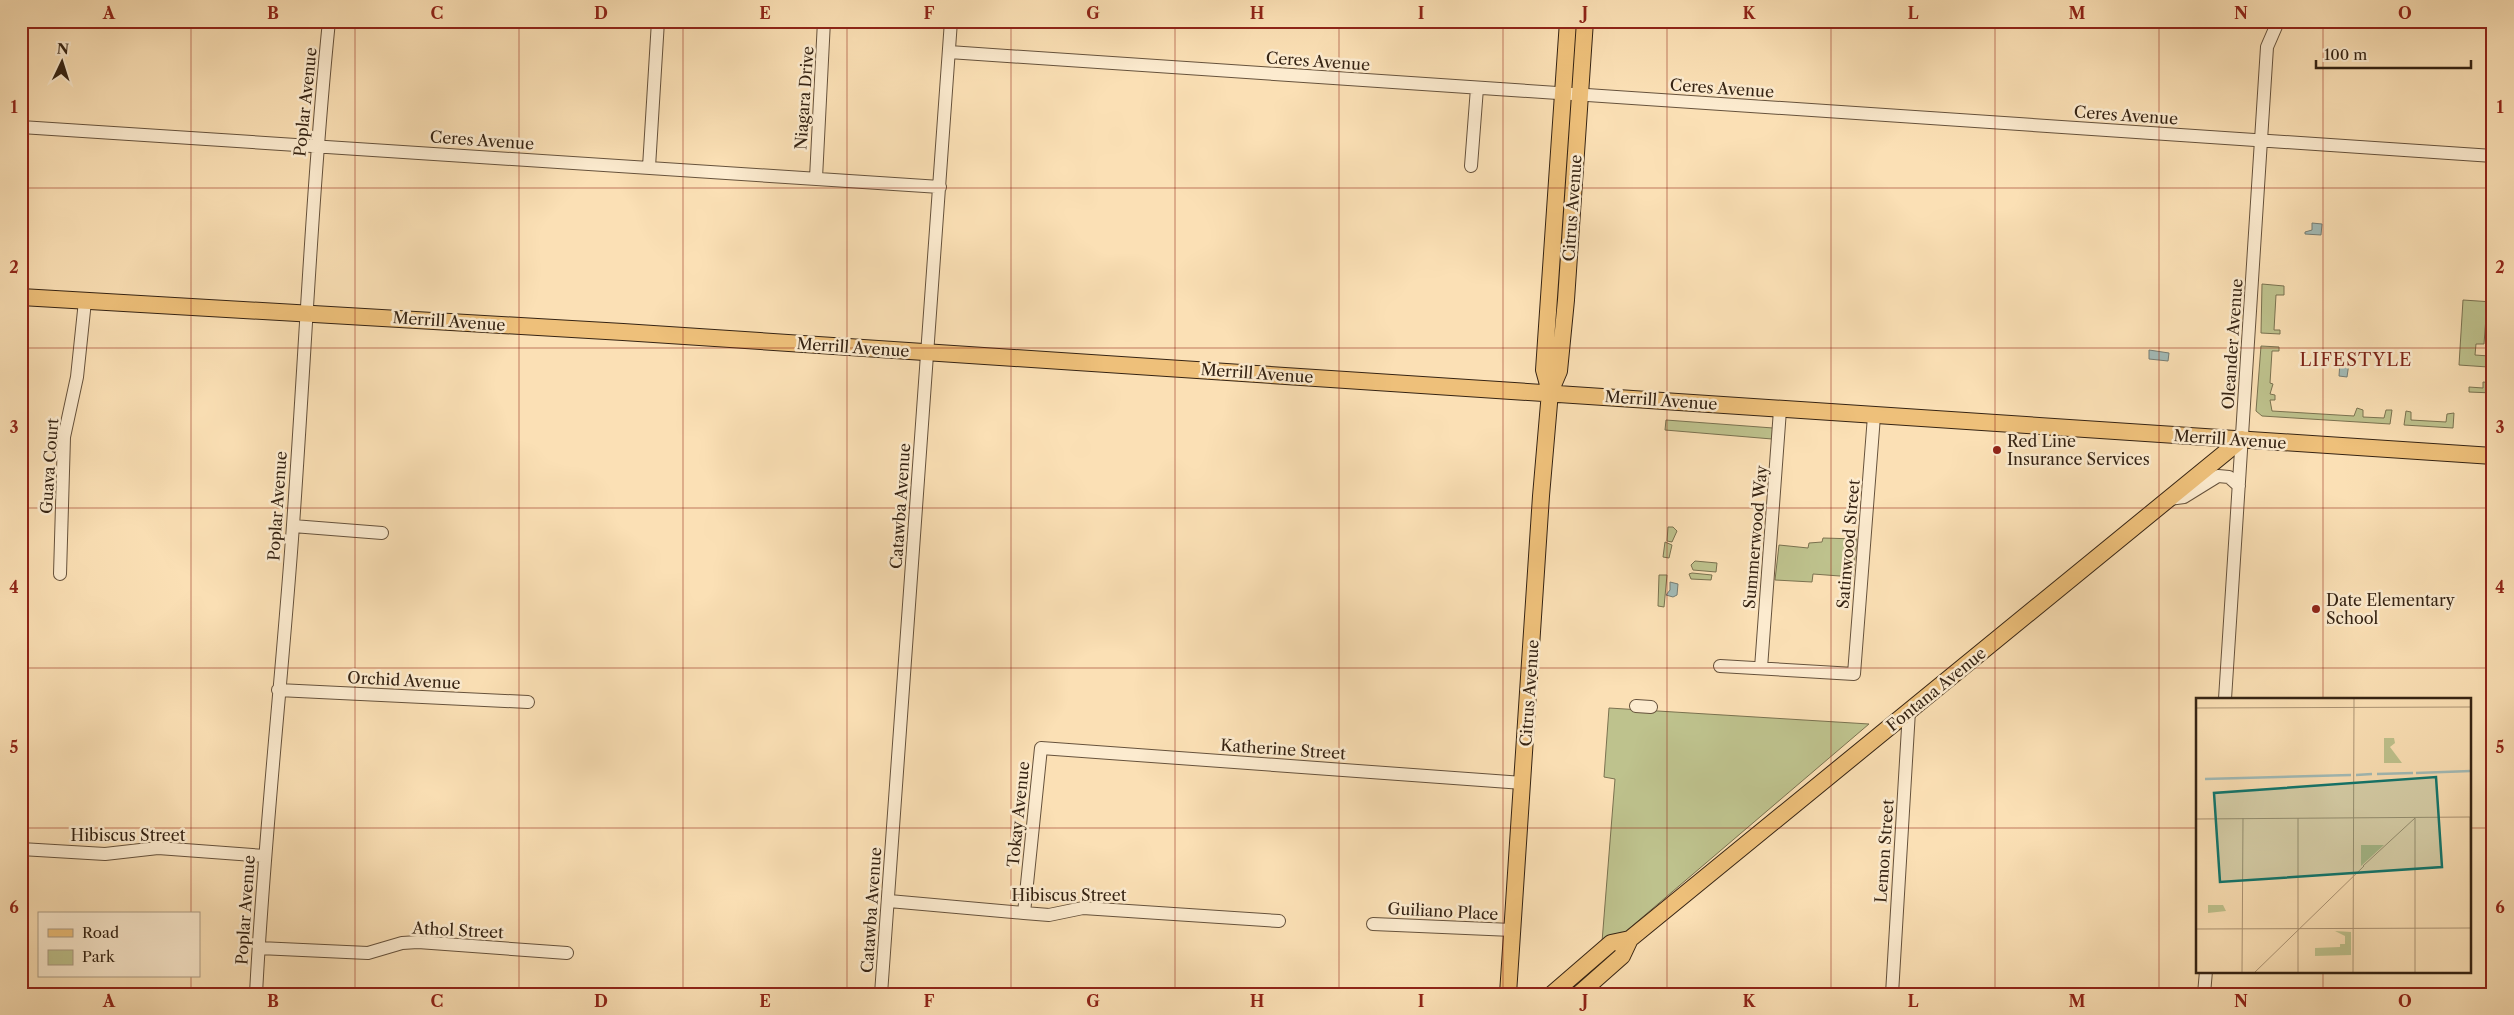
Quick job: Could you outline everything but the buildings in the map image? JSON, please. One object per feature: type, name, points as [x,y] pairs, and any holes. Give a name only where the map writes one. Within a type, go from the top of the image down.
[{"type":"main road","name":"Citrus Avenue","points":[[1550,392],[1544,370],[1568,21]]},
{"type":"main road","name":"Citrus Avenue","points":[[1513,992],[1512,930],[1541,496],[1550,392],[1559,371],[1566,300],[1585,21]]},
{"type":"main road","name":"Merrill Avenue","points":[[21,297],[306,312],[1550,392],[1780,410],[2493,456]]},
{"type":"main road","name":"Fontana Avenue","points":[[1580,994],[1622,956],[1630,939],[2242,439]]},
{"type":"main road","name":"Fontana Avenue","points":[[1552,994],[1611,943],[1630,939]]},
{"type":"street","name":"Poplar Avenue","points":[[256,994],[278,690],[293,526],[316,146],[330,21]]},
{"type":"street","points":[[649,167],[658,21]]},
{"type":"street","name":"Niagara Drive","points":[[816,178],[824,21]]},
{"type":"street","name":"Catawba Avenue","points":[[881,994],[951,21]]},
{"type":"street","name":"Oleander Avenue","points":[[2225,698],[2267,47],[2277,24]]},
{"type":"street","name":"Ceres Avenue","points":[[949,52],[2493,156]]},
{"type":"street","points":[[1471,166],[1477,88]]},
{"type":"street","name":"Ceres Avenue","points":[[21,127],[940,186]]},
{"type":"street","name":"Guava Court","points":[[60,574],[64,437],[77,377],[85,301]]},
{"type":"street","name":"Summerwood Way","points":[[1761,668],[1780,410]]},
{"type":"street","name":"Satinwood Street","points":[[1761,668],[1854,674],[1874,416]]},
{"type":"street","points":[[2169,499],[2184,497],[2218,476],[2229,477],[2239,486]]},
{"type":"street","points":[[293,526],[382,533]]},
{"type":"street","points":[[1720,666],[1761,668]]},
{"type":"street","name":"Orchid Avenue","points":[[278,690],[528,702]]},
{"type":"street","points":[[1636,706],[1651,707]]},
{"type":"street","name":"Lemon Street","points":[[1892,994],[1909,711]]},
{"type":"street","name":"Katherine Street","points":[[1040,748],[1523,783]]},
{"type":"street","name":"Tokay Avenue","points":[[1024,914],[1040,748]]},
{"type":"street","name":"Hibiscus Street","points":[[21,849],[105,854],[158,848],[265,856]]},
{"type":"street","name":"Hibiscus Street","points":[[889,901],[1024,914],[1049,915],[1083,908],[1279,921]]},
{"type":"street","name":"Guiliano Place","points":[[1373,924],[1512,930]]},
{"type":"street","name":"Athol Street","points":[[259,948],[368,954],[402,943],[418,942],[567,953]]},
{"type":"street","points":[[2204,994],[2206,972]]},
{"type":"green space","points":[[2262,284],[2284,286],[2284,295],[2276,295],[2274,330],[2280,330],[2280,334],[2261,333]]},
{"type":"green space","points":[[2463,300],[2493,302],[2493,317],[2486,317],[2484,344],[2476,344],[2475,355],[2489,356],[2488,367],[2459,365]]},
{"type":"green space","points":[[2261,346],[2279,347],[2279,351],[2272,351],[2270,383],[2273,384],[2270,394],[2275,395],[2275,400],[2270,400],[2272,411],[2354,416],[2357,408],[2363,410],[2363,417],[2384,418],[2386,410],[2392,410],[2390,424],[2262,416],[2256,411]]},
{"type":"green space","points":[[2483,382],[2493,383],[2493,393],[2469,392],[2469,387],[2483,388]]},
{"type":"green space","points":[[2406,411],[2411,412],[2411,420],[2446,422],[2447,414],[2454,413],[2453,428],[2404,425]]},
{"type":"green space","points":[[1666,420],[1773,428],[1772,439],[1665,430]]},
{"type":"green space","points":[[1668,527],[1673,527],[1677,531],[1672,542],[1667,541]]},
{"type":"green space","points":[[1823,538],[1857,539],[1853,577],[1813,574],[1812,582],[1775,580],[1779,545],[1808,548],[1809,543],[1822,542]]},
{"type":"green space","points":[[1665,542],[1672,545],[1669,558],[1663,557]]},
{"type":"green space","points":[[1695,561],[1717,563],[1716,572],[1693,570],[1691,565]]},
{"type":"green space","points":[[1689,574],[1712,575],[1711,580],[1691,579]]},
{"type":"green space","points":[[1659,575],[1667,575],[1664,607],[1658,606]]},
{"type":"green space","points":[[1609,708],[1869,724],[1618,938],[1602,942],[1615,779],[1604,777]]},
{"type":"water","points":[[2312,223],[2322,224],[2321,235],[2305,234],[2305,232],[2312,230]]},
{"type":"water","points":[[2149,350],[2169,353],[2168,361],[2149,359]]},
{"type":"water","points":[[2340,362],[2349,363],[2347,377],[2339,376]]},
{"type":"water","points":[[1670,582],[1678,584],[1677,595],[1673,597],[1666,595],[1670,590]]},
{"type":"place","name":"Red Line Insurance Services","points":[[1997,450]]},
{"type":"place","name":"Date Elementary School","points":[[2316,609]]},
{"type":"district","name":"LIFESTYLE","points":[[2356,360]]}]
